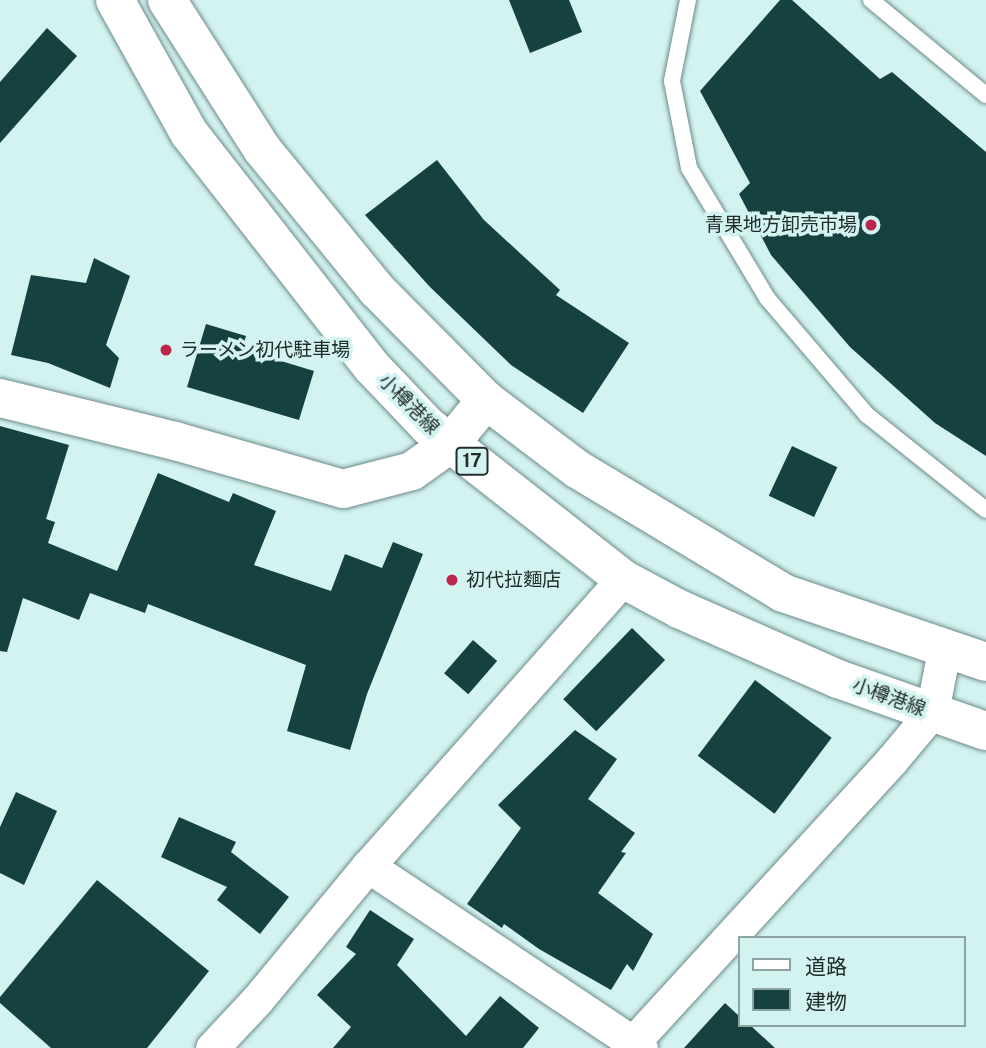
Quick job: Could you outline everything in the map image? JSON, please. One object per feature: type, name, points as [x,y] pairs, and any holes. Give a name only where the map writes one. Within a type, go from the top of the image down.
[{"type":"main road","name":"小樽港線","points":[[115,0],[189,133],[372,367],[428,426],[623,579],[679,609],[838,679],[986,731]]},
{"type":"main road","points":[[167,0],[261,149],[376,289],[486,400],[576,469],[783,593],[944,650],[986,662]]},
{"type":"main road","points":[[0,398],[176,441],[343,489],[412,471],[450,444],[486,400]]},
{"type":"street","points":[[212,1048],[257,1000],[368,866],[623,579]]},
{"type":"street","points":[[368,866],[634,1046],[932,712],[944,650]]},
{"type":"lane","points":[[688,0],[672,81],[689,168],[767,298],[867,415],[986,509]]},
{"type":"lane","points":[[871,0],[986,95]]},
{"type":"building","points":[[509,0],[569,0],[582,32],[530,53]]},
{"type":"building","name":"青果地方卸売市場","points":[[780,0],[792,0],[880,79],[892,72],[986,152],[986,456],[935,423],[850,347],[771,255],[739,194],[750,183],[700,91]]},
{"type":"building","points":[[47,28],[77,56],[0,143],[0,82]]},
{"type":"building","points":[[437,160],[484,220],[560,290],[556,295],[629,343],[583,413],[511,365],[430,287],[365,215]]},
{"type":"building","points":[[94,258],[130,276],[106,345],[119,358],[110,388],[48,363],[11,355],[31,275],[86,283]]},
{"type":"building","points":[[206,324],[246,336],[242,349],[314,371],[299,420],[187,387]]},
{"type":"building","points":[[0,426],[69,445],[46,519],[55,522],[48,543],[117,571],[158,473],[229,502],[233,493],[276,511],[254,565],[331,591],[345,554],[382,568],[393,542],[423,554],[367,694],[350,750],[287,731],[306,665],[148,604],[145,613],[90,593],[79,620],[23,598],[7,652],[0,651]]},
{"type":"building","points":[[792,446],[837,467],[814,517],[769,496]]},
{"type":"building","points":[[632,628],[665,660],[596,731],[563,699]]},
{"type":"building","points":[[473,640],[497,661],[468,694],[444,673]]},
{"type":"building","points":[[755,680],[832,738],[774,814],[698,756]]},
{"type":"building","points":[[575,730],[617,759],[588,799],[635,833],[621,852],[626,853],[598,893],[653,934],[633,971],[627,964],[611,990],[539,949],[504,924],[502,928],[467,904],[521,828],[498,805]]},
{"type":"building","points":[[16,792],[57,811],[24,885],[0,873],[0,827]]},
{"type":"building","points":[[179,817],[236,842],[231,852],[289,897],[260,934],[217,900],[227,887],[161,857]]},
{"type":"building","points":[[97,880],[209,971],[147,1048],[51,1048],[0,1003],[0,997]]},
{"type":"building","points":[[370,910],[414,939],[397,965],[466,1036],[500,996],[539,1028],[523,1048],[333,1048],[351,1027],[317,995],[356,954],[346,947]]},
{"type":"building","points":[[725,1003],[738,1015],[738,1027],[752,1027],[775,1048],[684,1048]]},
{"type":"place","name":"青果地方卸売市場","points":[[871,225]]},
{"type":"place","name":"ラーメン初代駐車場","points":[[166,350]]},
{"type":"place","name":"初代拉麵店","points":[[452,580]]}]
